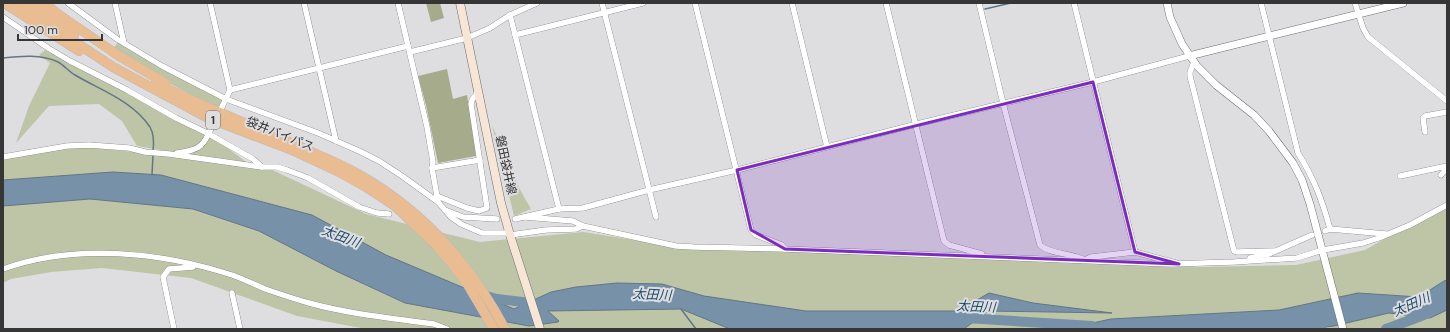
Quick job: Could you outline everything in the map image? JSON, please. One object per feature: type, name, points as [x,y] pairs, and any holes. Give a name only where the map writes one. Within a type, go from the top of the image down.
[{"type":"highway","points":[[4,3],[71,46],[113,67]]},
{"type":"highway","name":"袋井バイパス","points":[[20,3],[46,23],[113,67],[208,118],[292,150],[339,172],[366,187],[416,220],[460,260],[475,280],[505,329]]},
{"type":"highway","name":"袋井バイパス","points":[[32,3],[73,34],[115,62],[211,110],[295,144],[341,165],[376,184],[398,199],[468,285],[494,329]]},
{"type":"highway","points":[[45,3],[55,12],[119,56],[211,110]]},
{"type":"main road","name":"磐田袋井線","points":[[460,3],[501,203],[540,329]]},
{"type":"street","points":[[68,3],[124,43],[162,66],[226,99],[336,141],[379,161],[438,199],[480,211],[487,208],[471,104],[478,92]]},
{"type":"street","points":[[115,3],[124,43]]},
{"type":"street","points":[[210,3],[230,90],[221,109]]},
{"type":"street","points":[[304,3],[336,141]]},
{"type":"street","points":[[398,3],[427,127],[433,162],[432,168],[438,199],[445,210],[451,217],[482,233],[510,235],[583,226]]},
{"type":"street","points":[[230,90],[409,49],[467,38],[490,28],[510,15],[536,3]]},
{"type":"street","points":[[602,3],[656,217]]},
{"type":"street","points":[[515,35],[643,3]]},
{"type":"street","points":[[695,3],[751,230],[756,235],[782,245],[785,249]]},
{"type":"street","points":[[792,3],[826,147]]},
{"type":"street","points":[[886,3],[946,243],[991,256]]},
{"type":"street","points":[[979,3],[1039,243],[1047,250],[1077,256],[1085,260]]},
{"type":"street","points":[[1074,3],[1135,252]]},
{"type":"street","points":[[1167,3],[1170,17],[1176,32],[1191,59],[1216,85],[1254,115],[1269,131],[1293,163],[1302,180],[1310,204],[1342,329]]},
{"type":"street","points":[[1261,3],[1298,153],[1311,174],[1323,202],[1328,230],[1387,234]]},
{"type":"street","points":[[1355,3],[1363,28],[1368,37],[1447,101]]},
{"type":"street","points":[[515,219],[559,209],[583,208],[649,190],[737,170],[916,124],[1191,59],[1269,36],[1403,3]]},
{"type":"street","points":[[510,15],[559,209]]},
{"type":"street","points":[[3,17],[48,48],[70,61],[208,134],[253,159],[262,167]]},
{"type":"street","points":[[1191,59],[1190,76],[1234,251],[1274,251]]},
{"type":"street","points":[[1425,132],[1423,118],[1425,116],[1447,112]]},
{"type":"street","points":[[169,154],[190,151],[203,144],[213,124]]},
{"type":"street","points":[[3,157],[53,148],[89,145],[129,148],[145,152],[262,167],[277,167],[308,178],[359,207],[377,213],[389,214]]},
{"type":"street","points":[[432,168],[480,160]]},
{"type":"street","points":[[1441,175],[1447,167]]},
{"type":"street","points":[[1400,176],[1447,167]]},
{"type":"street","points":[[525,217],[573,221],[583,226],[676,246],[991,256],[1179,264],[1297,258],[1323,250],[1363,243],[1379,238],[1410,225],[1447,205]]},
{"type":"street","points":[[445,210],[463,217],[497,219]]},
{"type":"street","points":[[1234,262],[1274,251],[1312,234]]},
{"type":"street","points":[[1085,260],[1091,257],[1135,252],[1179,264]]},
{"type":"street","points":[[3,269],[33,260],[66,255],[97,253],[150,257],[202,266],[233,275],[272,291],[310,303],[345,311],[434,324],[447,329]]},
{"type":"street","points":[[174,329],[163,277],[169,269],[202,266]]},
{"type":"street","points":[[232,293],[240,329]]},
{"type":"street","points":[[417,322],[433,329]]},
{"type":"highlighted area","points":[[1093,82],[1135,252],[1179,264],[785,249],[751,230],[737,170]]},
{"type":"green space","points":[[426,3],[440,3],[444,18],[431,22]]},
{"type":"green space","points":[[118,42],[226,99],[219,109],[136,66],[112,51]]},
{"type":"green space","points":[[45,50],[131,92],[212,136],[250,165],[266,167],[366,214],[480,242],[583,232],[684,248],[1016,257],[1198,267],[1296,265],[1365,250],[1447,204],[1447,329],[366,329],[297,316],[191,278],[102,268],[51,272],[11,279],[3,283],[3,158],[53,148],[95,148],[230,162],[137,146],[122,121],[99,104],[49,106],[16,143],[29,106],[50,63],[39,55]]},
{"type":"green space","points":[[447,69],[453,99],[467,95],[476,156],[438,163],[426,105],[418,76]]},
{"type":"green space","points":[[492,125],[515,179],[531,209],[514,216]]},
{"type":"water","points":[[113,172],[161,175],[312,215],[386,255],[514,309],[551,292],[576,287],[617,283],[662,284],[704,296],[806,311],[958,311],[989,293],[1033,303],[1112,313],[988,311],[964,329],[730,329],[681,309],[548,311],[559,321],[558,322],[529,326],[405,303],[336,271],[259,231],[193,209],[90,199],[3,206],[3,180]]},
{"type":"water","points":[[1447,280],[1447,310],[1430,318],[1389,313],[1334,326],[1307,329],[1064,329],[1111,319],[1279,310],[1358,293],[1419,297]]},
{"type":"waterway","points":[[985,9],[1011,3]]},
{"type":"waterway","points":[[3,58],[31,56],[52,59],[60,63],[75,75],[116,97],[135,110],[150,127],[154,145],[153,151]]},
{"type":"waterway","points":[[152,175],[153,155]]},
{"type":"waterway","name":"太田川","points":[[479,294],[497,299],[540,304]]},
{"type":"waterway","name":"太田川","points":[[1386,329],[1426,314],[1447,301]]},
{"type":"waterway","points":[[681,309],[696,329]]},
{"type":"waterway","name":"太田川","points":[[966,318],[1092,326]]},
{"type":"waterway","name":"太田川","points":[[1305,324],[1322,329]]}]
